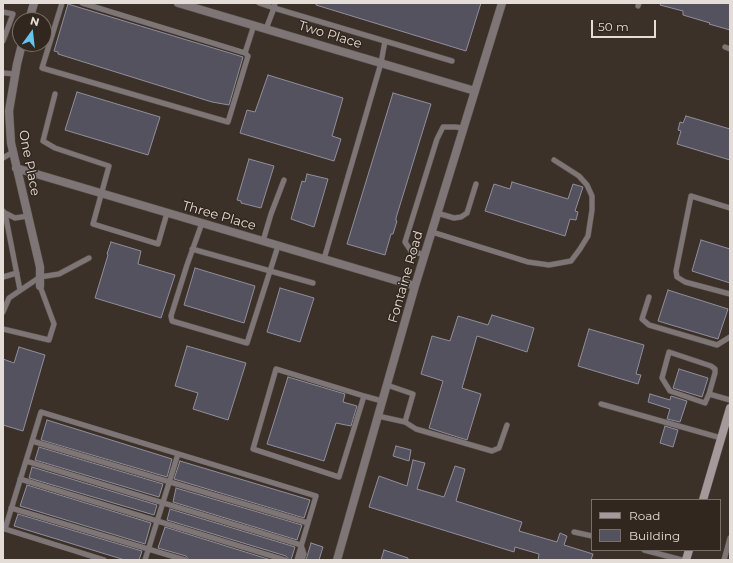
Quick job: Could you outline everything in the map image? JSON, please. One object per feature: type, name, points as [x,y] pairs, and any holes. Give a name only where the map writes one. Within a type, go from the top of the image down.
[{"type":"main road","points":[[703,499],[721,438],[727,428],[730,408]]},
{"type":"street","name":"Two Place","points":[[178,3],[475,90]]},
{"type":"street","name":"Fontaine Road","points":[[337,560],[424,255],[502,3]]},
{"type":"street","name":"One Place","points":[[20,52],[9,111],[11,143],[40,267],[40,286]]},
{"type":"street","name":"Three Place","points":[[16,168],[415,286]]},
{"type":"lane","points":[[62,3],[42,68],[228,122],[248,56],[245,53],[82,3]]},
{"type":"lane","points":[[259,3],[275,5],[384,41],[452,61]]},
{"type":"lane","points":[[266,29],[275,5]]},
{"type":"lane","points":[[3,12],[13,14],[3,41]]},
{"type":"lane","points":[[245,53],[254,26]]},
{"type":"lane","points":[[324,259],[381,63],[384,41]]},
{"type":"lane","points":[[3,73],[15,74]]},
{"type":"lane","points":[[55,94],[43,141],[55,148],[109,166],[93,224],[158,244],[166,213]]},
{"type":"lane","points":[[424,255],[411,251],[406,242],[437,139],[443,127],[463,128]]},
{"type":"lane","points":[[3,158],[13,152]]},
{"type":"lane","points":[[432,232],[528,262],[549,265],[571,261],[588,236],[592,210],[592,196],[587,185],[579,176],[554,160]]},
{"type":"lane","points":[[263,241],[271,214],[284,180]]},
{"type":"lane","points":[[437,213],[454,218],[461,217],[467,213],[476,184]]},
{"type":"lane","points":[[730,208],[691,196],[676,271],[677,276],[685,282],[730,294]]},
{"type":"lane","points":[[4,213],[15,218],[28,216]]},
{"type":"lane","points":[[4,213],[20,290]]},
{"type":"lane","points":[[202,223],[192,249],[171,316],[172,321],[247,343],[278,246]]},
{"type":"lane","points":[[192,249],[313,283]]},
{"type":"lane","points":[[3,312],[9,298],[40,277],[58,274],[89,258]]},
{"type":"lane","points":[[3,276],[17,273]]},
{"type":"lane","points":[[3,329],[49,340],[54,324],[40,286]]},
{"type":"lane","points":[[649,297],[642,319],[649,325],[717,345],[730,337]]},
{"type":"lane","points":[[669,352],[711,366],[715,369],[709,394],[705,403],[670,391],[662,378],[669,352]]},
{"type":"lane","points":[[364,396],[339,477],[253,449],[276,369],[382,401]]},
{"type":"lane","points":[[387,385],[413,394],[405,422]]},
{"type":"lane","points":[[709,394],[730,400]]},
{"type":"lane","points":[[601,404],[721,438]]},
{"type":"lane","points":[[104,560],[5,529],[42,412],[316,496],[297,560]]},
{"type":"lane","points":[[378,416],[405,422],[416,430],[492,451],[499,448],[507,424]]},
{"type":"lane","points":[[32,441],[308,523]]},
{"type":"lane","points":[[145,560],[178,454]]},
{"type":"lane","points":[[26,461],[301,545]]},
{"type":"lane","points":[[20,479],[285,560]]},
{"type":"lane","points":[[12,508],[185,560]]},
{"type":"lane","points":[[574,532],[591,536]]},
{"type":"lane","points":[[724,560],[730,538]]},
{"type":"lane","points":[[301,545],[304,554],[302,560]]},
{"type":"lane","points":[[648,551],[682,560]]},
{"type":"building","points":[[316,3],[481,3],[466,51],[316,5]]},
{"type":"building","points":[[661,3],[730,3],[730,30],[683,15],[683,11],[660,5]]},
{"type":"building","points":[[68,4],[243,57],[229,105],[212,102],[58,54],[58,52],[54,51]]},
{"type":"building","points":[[268,75],[343,98],[332,136],[341,139],[334,161],[240,133],[247,110],[255,112]]},
{"type":"building","points":[[77,92],[160,117],[148,155],[65,130]]},
{"type":"building","points":[[393,93],[431,104],[396,218],[397,221],[393,234],[391,234],[385,255],[347,244]]},
{"type":"building","points":[[686,116],[730,129],[730,160],[677,144],[681,131],[678,130],[680,122],[683,123]]},
{"type":"building","points":[[249,159],[274,166],[261,208],[241,203],[241,201],[237,200]]},
{"type":"building","points":[[307,174],[328,179],[314,227],[291,219],[302,181],[305,182]]},
{"type":"building","points":[[512,182],[568,199],[573,184],[583,187],[575,211],[578,212],[576,220],[570,219],[565,236],[485,211],[494,184],[510,189]]},
{"type":"building","points":[[701,240],[730,249],[730,283],[692,271]]},
{"type":"building","points":[[111,242],[141,251],[138,264],[175,275],[161,318],[95,298]]},
{"type":"building","points":[[195,268],[255,286],[244,323],[184,305]]},
{"type":"building","points":[[280,288],[314,298],[300,342],[267,332]]},
{"type":"building","points":[[668,290],[728,309],[718,339],[658,321]]},
{"type":"building","points":[[492,315],[534,328],[527,352],[477,336],[462,388],[481,394],[467,440],[429,428],[443,381],[421,374],[432,336],[450,341],[458,316],[488,325]]},
{"type":"building","points":[[589,329],[644,345],[636,374],[641,375],[638,384],[578,366]]},
{"type":"building","points":[[187,346],[246,363],[228,420],[193,409],[198,393],[175,386]]},
{"type":"building","points":[[19,347],[45,355],[23,431],[3,425],[3,359],[14,363]]},
{"type":"building","points":[[679,369],[708,378],[702,397],[673,388]]},
{"type":"building","points":[[288,377],[345,394],[343,402],[357,406],[351,426],[336,423],[324,461],[267,444]]},
{"type":"building","points":[[650,394],[670,400],[671,396],[687,401],[680,422],[667,419],[670,409],[648,402]]},
{"type":"building","points":[[47,420],[172,459],[167,477],[41,440]]},
{"type":"building","points":[[665,426],[678,430],[673,447],[660,443]]},
{"type":"building","points":[[396,446],[411,450],[409,461],[393,456]]},
{"type":"building","points":[[39,447],[163,484],[159,497],[35,460]]},
{"type":"building","points":[[413,460],[425,463],[417,489],[444,497],[455,466],[465,469],[456,501],[522,522],[519,531],[557,542],[560,533],[567,536],[564,545],[593,554],[591,560],[538,560],[539,554],[515,547],[514,552],[369,507],[379,476],[407,486]]},
{"type":"building","points":[[180,461],[310,500],[304,518],[174,479]]},
{"type":"building","points":[[32,467],[157,505],[154,515],[29,478]]},
{"type":"building","points":[[27,485],[151,523],[145,544],[20,506]]},
{"type":"building","points":[[176,488],[302,525],[297,540],[173,502]]},
{"type":"building","points":[[170,509],[295,547],[291,560],[289,560],[286,556],[167,520]]},
{"type":"building","points":[[18,514],[142,551],[139,560],[125,560],[14,526]]},
{"type":"building","points":[[165,527],[271,560],[189,560],[186,556],[158,548]]},
{"type":"building","points":[[311,543],[323,547],[319,560],[306,560]]},
{"type":"building","points":[[384,550],[408,558],[408,560],[381,560]]}]
